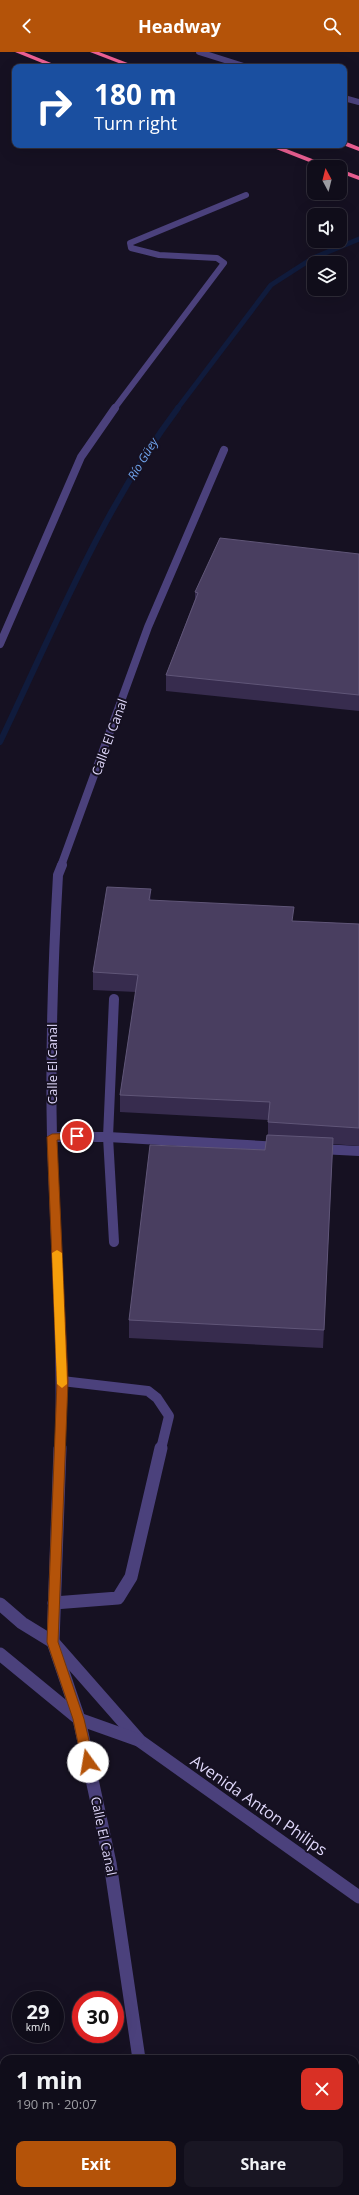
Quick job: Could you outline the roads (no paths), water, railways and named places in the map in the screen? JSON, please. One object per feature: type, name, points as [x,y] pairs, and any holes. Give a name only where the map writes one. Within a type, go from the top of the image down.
[{"type":"highway","points":[[18,52],[50,64]]},
{"type":"highway","points":[[93,52],[127,64]]},
{"type":"highway","points":[[347,144],[359,148]]},
{"type":"highway","points":[[278,148],[310,160]]},
{"type":"highway","points":[[347,174],[359,178]]},
{"type":"street","points":[[199,52],[237,64]]},
{"type":"street","points":[[347,99],[359,102]]},
{"type":"street","points":[[0,644],[81,457],[127,391],[224,263],[216,258],[148,254],[134,251],[130,248],[130,243],[246,195]]},
{"type":"street","name":"Calle El Canal","points":[[138,2055],[110,1863],[78,1719],[52,1642],[62,1381],[52,1137],[53,971],[58,875],[148,627],[188,538],[224,450]]},
{"type":"street","points":[[114,999],[108,1137],[114,1242]]},
{"type":"street","points":[[52,1137],[108,1137],[288,1147]]},
{"type":"street","points":[[312,1149],[359,1151]]},
{"type":"street","points":[[54,1603],[118,1598],[125,1587],[131,1577],[169,1416],[158,1398],[148,1391],[62,1381]]},
{"type":"street","name":"Avenida Anton Philips","points":[[0,1604],[22,1623],[52,1642],[140,1741],[359,1897]]},
{"type":"street","name":"Avenida Anton Philips","points":[[0,1654],[78,1719],[140,1741]]},
{"type":"waterway","name":"Río Güey","points":[[177,409],[271,285],[313,258],[359,239]]},
{"type":"waterway","name":"Río Güey","points":[[0,742],[60,613],[103,528],[126,487],[178,408]]}]
